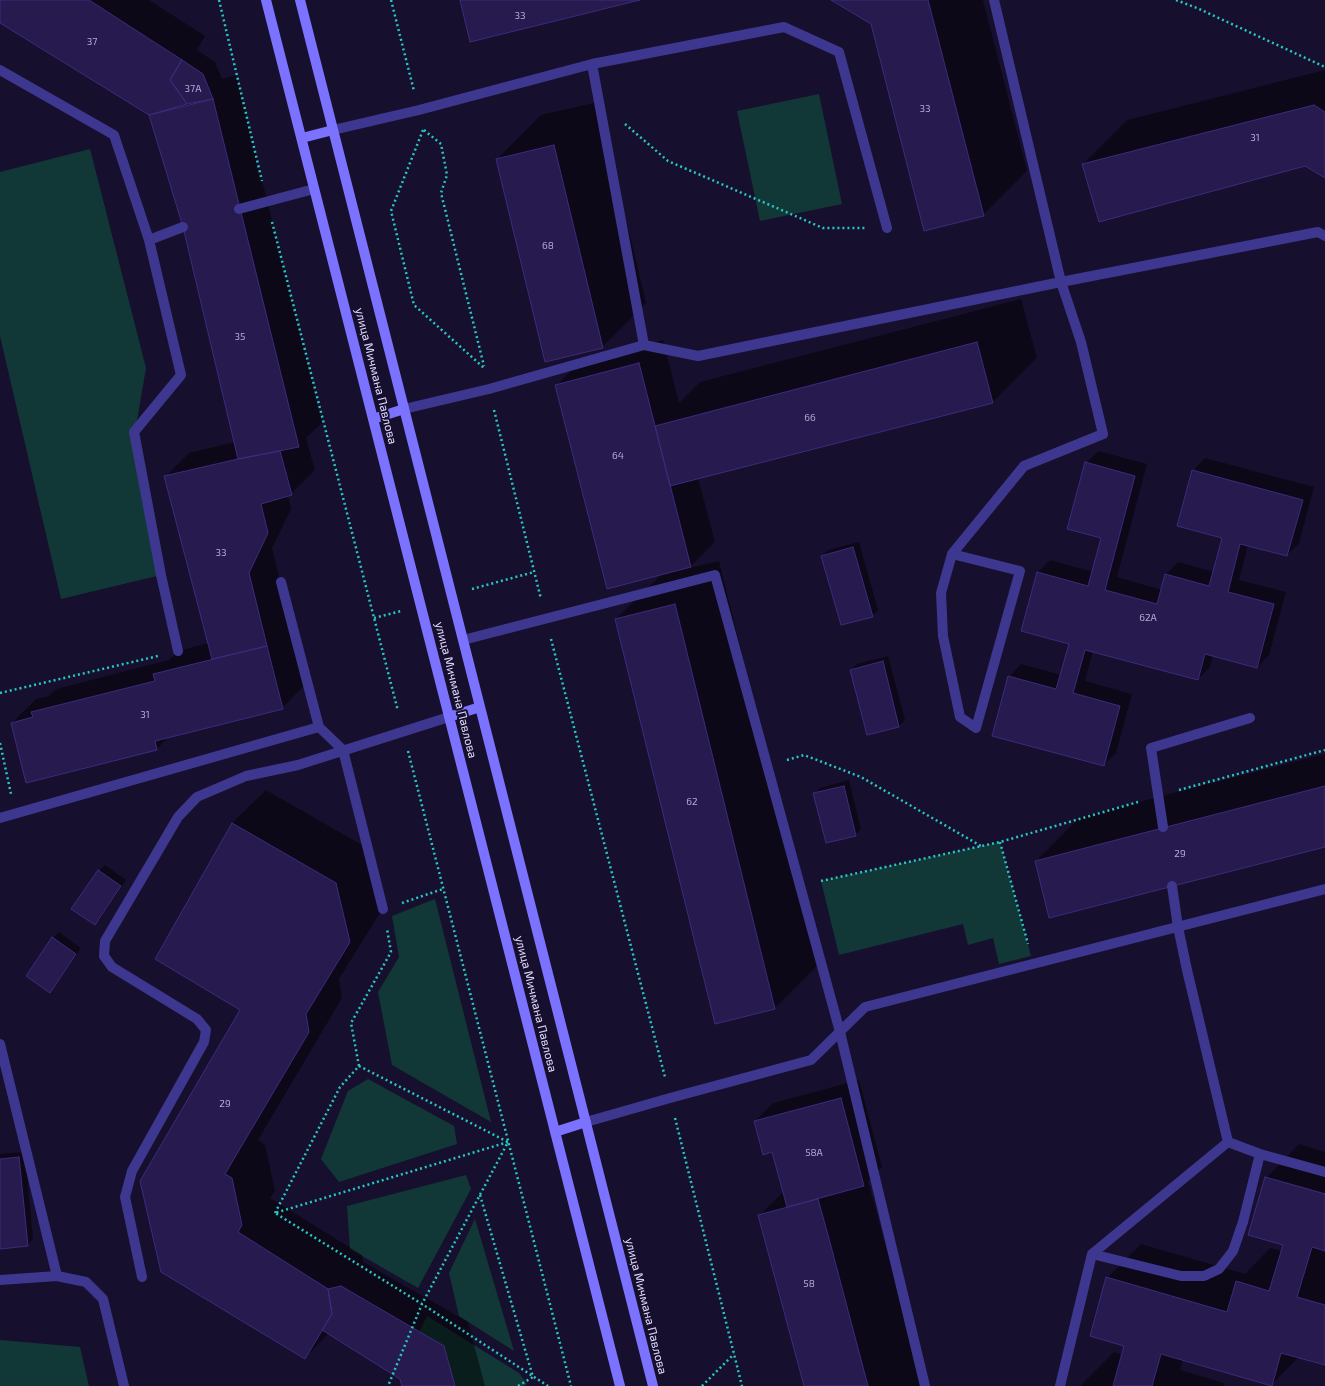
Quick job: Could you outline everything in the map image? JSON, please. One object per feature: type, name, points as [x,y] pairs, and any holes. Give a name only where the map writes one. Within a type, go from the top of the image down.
[{"type":"main road","name":"улица Мичмана Павлова","points":[[266,0],[620,1386]]},
{"type":"main road","name":"улица Мичмана Павлова","points":[[300,0],[653,1386]]},
{"type":"main road","points":[[302,138],[333,130]]},
{"type":"main road","points":[[373,419],[404,409]]},
{"type":"main road","points":[[449,717],[480,708]]},
{"type":"main road","points":[[555,1132],[586,1122]]},
{"type":"lane","points":[[952,554],[1020,571],[976,728],[960,717],[943,636],[941,593],[952,554],[1024,466],[1103,434],[1081,342],[1061,282],[994,0]]},
{"type":"lane","points":[[333,130],[419,110],[592,64],[784,27],[840,52],[887,228]]},
{"type":"lane","points":[[592,64],[644,345]]},
{"type":"lane","points":[[0,70],[114,135],[149,240],[181,375],[134,432],[178,651]]},
{"type":"lane","points":[[239,209],[314,189]]},
{"type":"lane","points":[[149,240],[183,227]]},
{"type":"lane","points":[[404,409],[489,389],[644,345],[698,356],[1061,282],[1318,232],[1325,236]]},
{"type":"lane","points":[[463,640],[714,575],[840,1032],[925,1386]]},
{"type":"lane","points":[[281,582],[319,727],[343,750],[383,910]]},
{"type":"lane","points":[[142,1277],[125,1198],[132,1171],[204,1042],[206,1030],[197,1019],[112,967],[104,956],[105,941],[178,816],[197,798],[246,776],[298,765],[449,717]]},
{"type":"lane","points":[[1163,827],[1151,748],[1250,718]]},
{"type":"lane","points":[[0,818],[319,727]]},
{"type":"lane","points":[[1172,886],[1178,927],[1187,970],[1228,1142]]},
{"type":"lane","points":[[586,1122],[811,1060],[865,1007],[1325,889]]},
{"type":"lane","points":[[0,1044],[57,1276]]},
{"type":"lane","points":[[1228,1142],[1260,1154],[1325,1172]]},
{"type":"lane","points":[[1060,1386],[1092,1254],[1228,1142]]},
{"type":"lane","points":[[1092,1254],[1180,1276],[1204,1276],[1219,1269],[1233,1251],[1243,1222],[1260,1154]]},
{"type":"lane","points":[[0,1280],[57,1276],[86,1282],[103,1299],[124,1386]]},
{"type":"path","points":[[219,0],[267,202],[400,719]]},
{"type":"path","points":[[391,0],[415,97]]},
{"type":"path","points":[[1176,0],[1197,8],[1325,67]]},
{"type":"path","points":[[598,102],[668,161],[824,228],[887,228]]},
{"type":"path","points":[[422,124],[423,129],[391,211],[409,286],[414,305],[484,368]]},
{"type":"path","points":[[423,129],[441,144],[447,175],[441,193],[485,373]]},
{"type":"path","points":[[492,403],[542,600]]},
{"type":"path","points":[[472,589],[534,572]]},
{"type":"path","points":[[374,618],[405,609]]},
{"type":"path","points":[[550,632],[667,1084]]},
{"type":"path","points":[[0,693],[178,651]]},
{"type":"path","points":[[0,743],[15,814]]},
{"type":"path","points":[[407,750],[571,1386]]},
{"type":"path","points":[[804,755],[861,777],[981,846]]},
{"type":"path","points":[[800,885],[1000,842],[1033,964]]},
{"type":"path","points":[[359,1066],[351,1023],[391,952],[383,910],[443,889]]},
{"type":"path","points":[[359,1066],[508,1142]]},
{"type":"path","points":[[275,1213],[340,1087],[359,1066]]},
{"type":"path","points":[[674,1114],[742,1386]]},
{"type":"path","points":[[388,1386],[422,1304],[508,1142]]},
{"type":"path","points":[[275,1213],[508,1142]]},
{"type":"path","points":[[480,1195],[533,1377]]},
{"type":"path","points":[[275,1213],[422,1304],[548,1386]]},
{"type":"path","points":[[702,1386],[734,1354]]},
{"type":"path","points":[[518,1386],[533,1377]]},
{"type":"green space","points":[[819,94],[842,204],[760,221],[737,111]]},
{"type":"green space","points":[[90,149],[146,368],[135,432],[161,575],[61,599],[0,336],[0,172]]},
{"type":"green space","points":[[1000,842],[1031,956],[999,964],[993,938],[968,945],[963,924],[839,955],[821,881]]},
{"type":"green space","points":[[435,899],[491,1122],[392,1065],[378,992],[399,957],[392,916]]},
{"type":"green space","points":[[368,1079],[454,1126],[457,1144],[339,1182],[321,1159],[348,1091]]},
{"type":"green space","points":[[466,1175],[471,1189],[418,1288],[350,1249],[347,1206]]},
{"type":"green space","points":[[475,1219],[514,1351],[459,1316],[449,1273]]},
{"type":"green space","points":[[427,1316],[519,1373],[527,1384],[523,1386],[403,1386],[403,1364]]},
{"type":"green space","points":[[0,1340],[80,1347],[89,1386],[0,1386]]},
{"type":"building","points":[[0,0],[89,0],[182,60],[170,80],[187,104],[149,115],[0,23]]},
{"type":"building","points":[[460,0],[640,0],[470,42]]},
{"type":"building","points":[[831,0],[928,0],[984,216],[924,231],[871,24]]},
{"type":"building","points":[[182,60],[203,74],[213,99],[187,104],[170,80]]},
{"type":"building","points":[[213,99],[299,447],[238,459],[183,227],[149,115]]},
{"type":"building","points":[[1314,105],[1325,112],[1325,178],[1305,166],[1099,222],[1082,164]]},
{"type":"building","points":[[554,145],[603,348],[545,362],[496,159]]},
{"type":"building","points":[[977,342],[993,403],[670,486],[655,426]]},
{"type":"building","points":[[639,363],[691,567],[607,589],[555,385]]},
{"type":"building","points":[[280,451],[292,495],[261,504],[268,533],[249,573],[267,646],[212,659],[164,476]]},
{"type":"building","points":[[1085,462],[1135,476],[1105,590],[1157,604],[1165,574],[1209,586],[1222,538],[1177,526],[1192,470],[1303,500],[1287,556],[1240,544],[1228,592],[1274,604],[1257,668],[1205,654],[1198,680],[1085,650],[1073,693],[1120,706],[1104,766],[992,736],[1008,676],[1056,689],[1069,644],[1021,631],[1037,572],[1088,586],[1101,538],[1067,529]]},
{"type":"building","points":[[853,547],[873,617],[841,625],[821,556]]},
{"type":"building","points":[[675,604],[775,1009],[715,1024],[615,619]]},
{"type":"building","points":[[267,646],[283,709],[155,741],[157,750],[26,783],[11,723],[33,717],[31,712],[155,681],[153,674]]},
{"type":"building","points":[[883,661],[899,727],[867,735],[850,670]]},
{"type":"building","points":[[844,786],[856,836],[826,843],[813,793]]},
{"type":"building","points":[[1325,786],[1325,847],[1049,918],[1035,861]]},
{"type":"building","points":[[232,823],[336,883],[350,942],[306,1014],[309,1032],[225,1174],[232,1178],[242,1225],[238,1232],[328,1289],[332,1314],[305,1359],[161,1272],[140,1181],[240,1010],[155,959]]},
{"type":"building","points":[[98,870],[121,886],[95,925],[71,909]]},
{"type":"building","points":[[52,937],[76,954],[50,993],[26,976]]},
{"type":"building","points":[[841,1098],[864,1186],[787,1207],[772,1152],[763,1155],[754,1121]]},
{"type":"building","points":[[19,1157],[28,1246],[0,1249],[0,1159]]},
{"type":"building","points":[[1265,1177],[1325,1194],[1325,1251],[1312,1247],[1297,1297],[1325,1305],[1325,1365],[1281,1353],[1272,1386],[1161,1354],[1152,1386],[1113,1386],[1124,1346],[1090,1336],[1106,1277],[1227,1312],[1236,1281],[1269,1291],[1283,1245],[1248,1235]]},
{"type":"building","points":[[818,1199],[868,1386],[804,1386],[758,1215]]},
{"type":"building","points":[[341,1286],[444,1346],[455,1386],[402,1386],[400,1379],[322,1330],[332,1314],[328,1289]]}]
